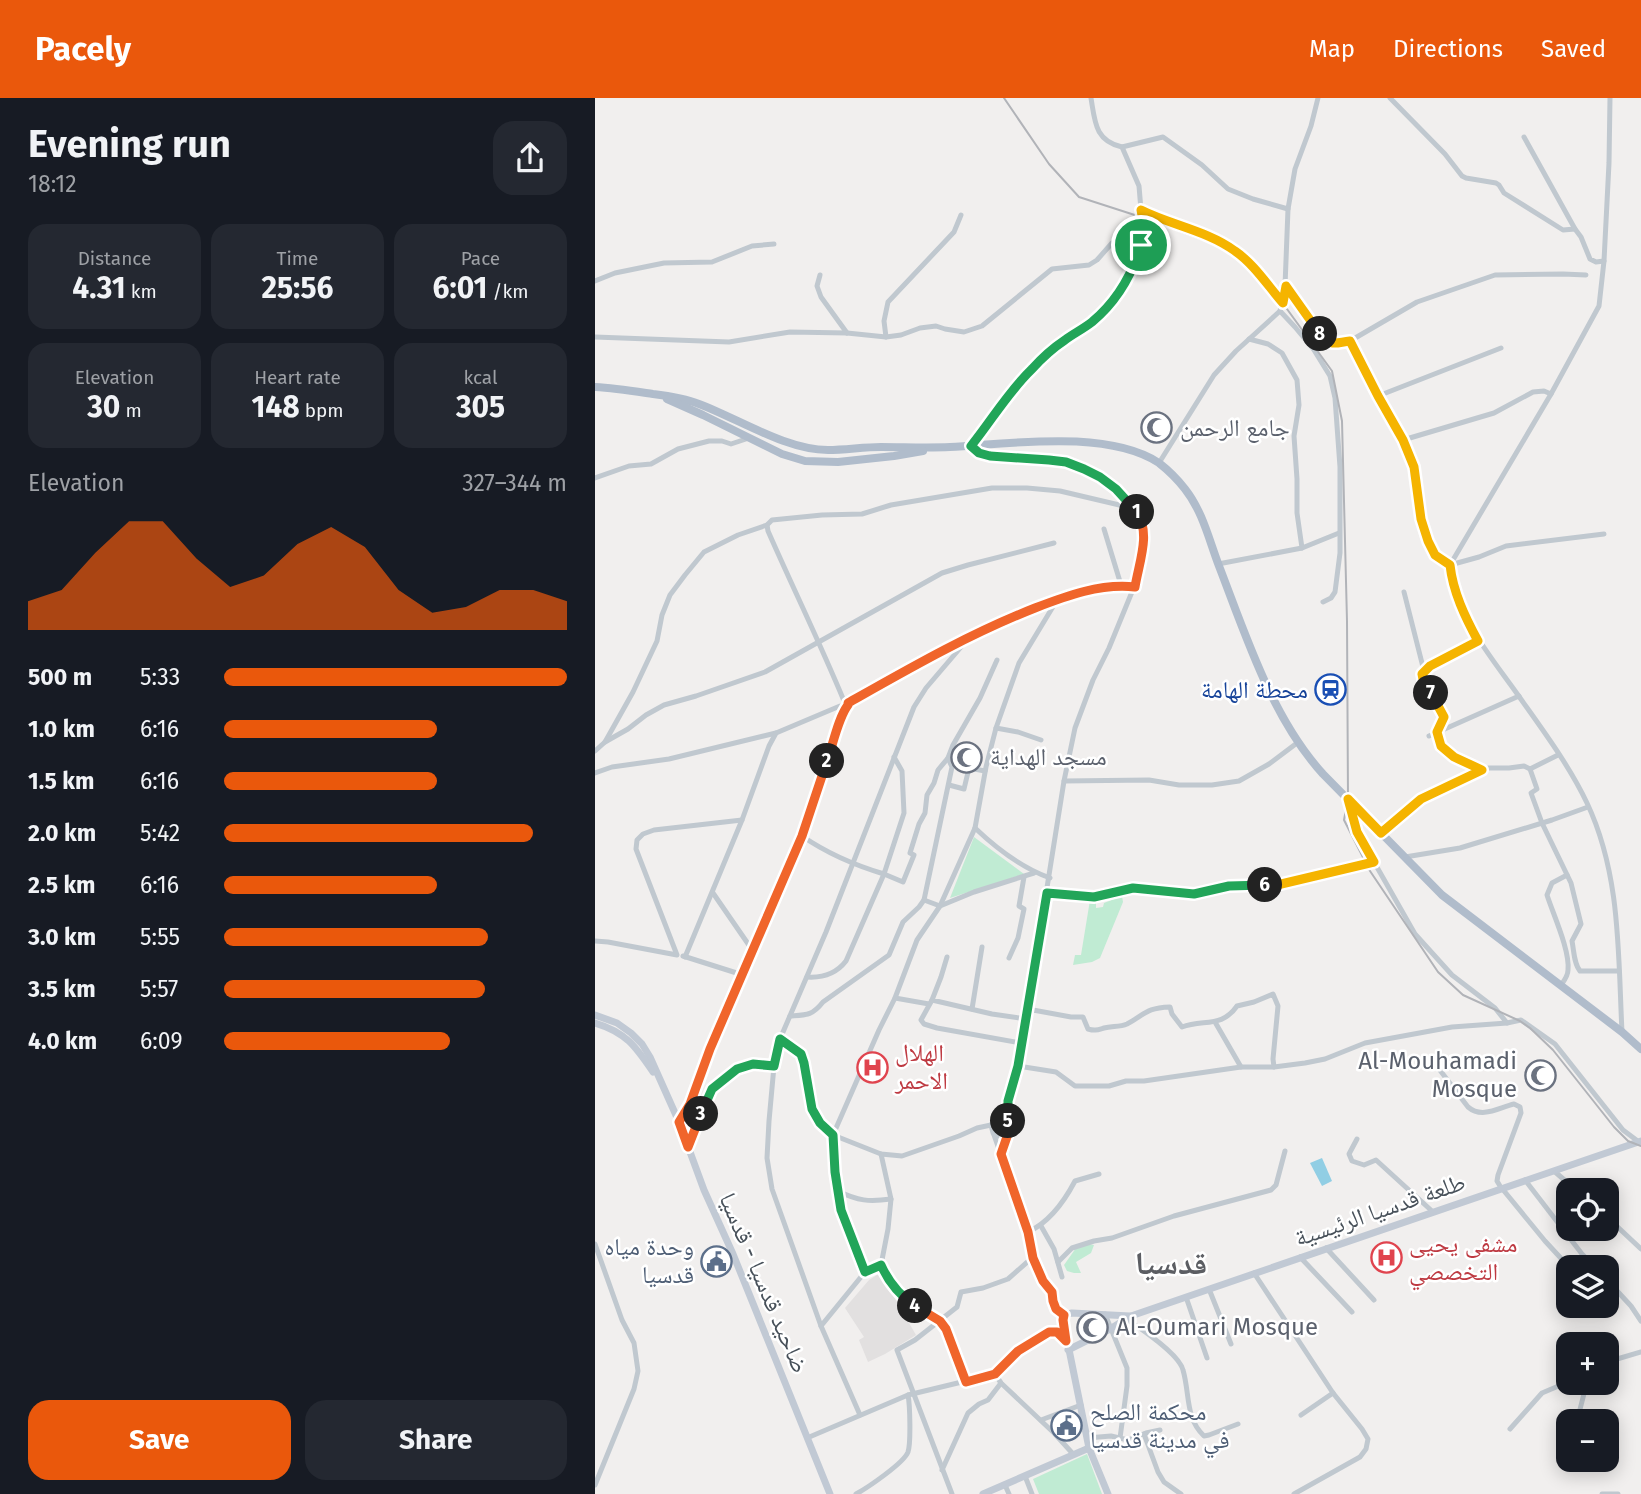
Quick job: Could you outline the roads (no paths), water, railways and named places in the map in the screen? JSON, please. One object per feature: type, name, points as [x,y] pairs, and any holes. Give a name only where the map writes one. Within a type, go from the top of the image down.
[{"type":"main road","points":[[595,387],[675,396],[805,448],[937,448],[1062,441],[1122,449],[1159,463],[1183,486],[1194,502],[1282,717],[1297,743],[1314,764],[1442,895],[1641,1049]]},
{"type":"main road","points":[[652,394],[691,409],[795,458],[816,462],[894,456],[937,448]]},
{"type":"main road","points":[[595,1015],[617,1023],[642,1044],[663,1088]]},
{"type":"main road","points":[[595,1023],[613,1029],[637,1047],[663,1088]]},
{"type":"main road","name":"ضاحيد قدسيا - قدسيا","points":[[663,1088],[830,1494]]},
{"type":"main road","name":"طلعة قدسيا الرئيسية","points":[[1068,1350],[1128,1317],[1640,1142]]},
{"type":"main road","name":"طلعة قدسيا الرئيسية","points":[[1064,1315],[1105,1314],[1128,1317]]},
{"type":"main road","points":[[1064,1315],[1066,1341],[1089,1448],[1108,1494]]},
{"type":"main road","points":[[983,1494],[1089,1448]]},
{"type":"street","points":[[1091,98],[1097,130],[1113,145],[1122,147],[1163,137],[1228,188],[1253,199],[1288,209]]},
{"type":"street","points":[[1159,463],[1214,374],[1280,311],[1286,286],[1288,209],[1295,169],[1318,98]]},
{"type":"street","points":[[1390,98],[1445,154],[1462,176],[1496,183],[1504,193],[1563,230],[1575,229]]},
{"type":"street","points":[[1610,98],[1604,261],[1599,306],[1551,394],[1450,565],[1452,582],[1478,641],[1558,755],[1588,807],[1605,852],[1616,903],[1622,1032]]},
{"type":"street","points":[[1524,137],[1581,237],[1590,259],[1596,262],[1604,261]]},
{"type":"street","points":[[1001,1154],[1010,1128],[1008,1101],[1018,1066],[1075,728],[1093,680],[1135,587],[1144,533],[1142,520],[1137,512],[1116,489],[1100,477],[1066,462],[990,456],[979,453],[971,446],[1008,394],[1033,367],[1061,342],[1092,322],[1115,299],[1136,262],[1144,226],[1139,186],[1122,147]]},
{"type":"street","points":[[1141,210],[1214,238],[1236,251],[1283,303]]},
{"type":"street","points":[[886,337],[884,321],[888,302],[954,232],[961,215]]},
{"type":"street","points":[[595,337],[729,342],[790,332],[886,337],[936,326],[964,332],[982,326],[1052,269],[1089,265],[1112,243],[1141,245]]},
{"type":"street","points":[[595,281],[615,273],[664,263],[712,262],[752,246],[774,244]]},
{"type":"street","points":[[820,275],[817,286],[821,297],[847,333]]},
{"type":"street","points":[[1286,286],[1313,326],[1328,343],[1337,344],[1350,341],[1417,302],[1495,275],[1586,275]]},
{"type":"street","points":[[1280,311],[1314,350],[1330,376],[1335,398],[1339,455],[1340,553],[1335,592],[1323,602]]},
{"type":"street","points":[[1249,339],[1268,344],[1282,353],[1297,380],[1299,405],[1294,436],[1297,513],[1302,548]]},
{"type":"street","points":[[1350,341],[1403,440],[1414,467],[1421,519],[1435,555],[1450,565],[1506,546],[1605,534]]},
{"type":"street","points":[[1378,396],[1501,348]]},
{"type":"street","points":[[1403,440],[1494,413],[1533,392],[1544,391],[1551,394]]},
{"type":"street","points":[[595,478],[629,466],[651,464],[678,449],[709,441],[731,444],[748,438]]},
{"type":"street","points":[[605,742],[657,641],[662,615],[670,595],[705,552],[738,535],[767,525],[772,520],[862,514],[891,505],[992,488],[1060,491],[1132,508]]},
{"type":"street","points":[[679,1122],[690,1104],[710,1049],[802,836],[844,705],[767,525]]},
{"type":"street","points":[[1104,529],[1121,585]]},
{"type":"street","points":[[1219,564],[1302,548],[1339,533]]},
{"type":"street","points":[[595,751],[664,705],[765,672],[942,573],[1054,543]]},
{"type":"street","points":[[595,772],[669,759],[776,733],[844,705],[955,643],[1009,619],[1083,592],[1121,585],[1135,587]]},
{"type":"street","points":[[1404,592],[1424,671],[1423,679],[1444,717],[1437,732],[1441,746],[1454,757],[1482,770]]},
{"type":"street","points":[[865,1272],[841,1210],[833,1135],[895,998],[917,940],[940,906],[975,828],[996,728],[1019,663],[1057,600]]},
{"type":"street","points":[[860,1415],[821,1326],[772,1189],[767,1158],[774,1066],[780,1039],[914,708],[926,688],[969,638]]},
{"type":"street","points":[[1424,671],[1478,641]]},
{"type":"street","points":[[802,836],[852,864],[903,882],[914,855],[910,853],[925,813],[927,795],[939,767],[947,758],[981,698],[997,660]]},
{"type":"street","points":[[1429,736],[1519,696]]},
{"type":"street","points":[[996,728],[1041,740]]},
{"type":"street","points":[[685,957],[776,733]]},
{"type":"street","points":[[1064,781],[1149,780],[1179,785],[1212,785],[1239,781],[1269,764],[1297,743]]},
{"type":"street","points":[[1529,769],[1558,755]]},
{"type":"street","points":[[807,977],[824,976],[840,969],[846,961],[884,874],[904,813],[902,771],[894,757]]},
{"type":"street","points":[[790,1016],[810,1014],[889,955],[903,922],[924,900],[952,767],[947,758]]},
{"type":"street","points":[[1381,833],[1421,799],[1482,770],[1524,765],[1529,769],[1537,789],[1531,793],[1542,823],[1571,883],[1581,924],[1572,942],[1576,967],[1580,971],[1619,971]]},
{"type":"street","points":[[949,785],[964,789],[969,768],[985,771]]},
{"type":"street","points":[[1348,799],[1357,832],[1415,934],[1452,975],[1495,1008],[1507,1023]]},
{"type":"street","points":[[1405,857],[1460,848],[1588,807]]},
{"type":"street","points":[[677,955],[636,849],[637,840],[643,834],[654,830],[742,820]]},
{"type":"street","points":[[975,828],[1034,873],[1050,878]]},
{"type":"street","points":[[1047,893],[1094,897],[1133,888],[1194,894],[1229,886],[1277,885],[1374,862]]},
{"type":"street","points":[[924,900],[940,906],[1034,873]]},
{"type":"street","points":[[1560,985],[1569,972],[1567,958],[1547,894],[1552,883],[1567,875]]},
{"type":"street","points":[[1009,958],[1018,938],[1024,909],[1019,906],[1024,877]]},
{"type":"street","points":[[713,893],[753,951]]},
{"type":"street","points":[[595,941],[677,955],[743,975]]},
{"type":"street","points":[[972,1009],[982,947]]},
{"type":"street","points":[[947,957],[931,1002],[921,1020],[923,1024],[1021,1043]]},
{"type":"street","points":[[1026,1019],[1033,1010],[1083,1017],[1088,1029],[1096,1031],[1124,1026],[1157,1007],[1170,1007],[1182,1027],[1193,1023],[1215,1022],[1231,1016],[1237,1006],[1273,994],[1278,1006],[1274,1067]]},
{"type":"street","points":[[895,998],[1026,1019]]},
{"type":"street","points":[[1018,1066],[1056,1072],[1075,1086],[1109,1086],[1126,1081],[1144,1081],[1241,1067],[1274,1067],[1325,1059],[1365,1043],[1451,1027],[1521,1020],[1555,1044],[1623,1130],[1640,1142]]},
{"type":"street","points":[[1215,1022],[1241,1067]]},
{"type":"street","points":[[780,1039],[801,1054],[812,1109],[820,1123],[833,1135],[881,1154],[902,1156],[991,1125],[1008,1101]]},
{"type":"street","points":[[688,1147],[712,1089],[737,1069],[753,1064],[774,1066]]},
{"type":"street","points":[[1436,1065],[1468,1107],[1475,1112],[1483,1113],[1514,1104],[1520,1107],[1521,1113],[1497,1181],[1558,1255]]},
{"type":"street","points":[[996,1118],[1003,1117],[1008,1121]]},
{"type":"street","points":[[991,1125],[1028,1232],[1033,1258],[1043,1281],[1052,1292],[1056,1309],[1064,1315]]},
{"type":"street","points":[[993,1133],[1001,1136],[1007,1134]]},
{"type":"street","points":[[1357,1139],[1349,1154],[1352,1161],[1364,1165],[1377,1160],[1433,1212]]},
{"type":"street","points":[[1058,1262],[1072,1248],[1271,1189],[1276,1185],[1285,1152]]},
{"type":"street","points":[[881,1154],[891,1199],[881,1265],[896,1291],[923,1312],[940,1321],[946,1329],[966,1382]]},
{"type":"street","points":[[1554,1171],[1562,1178]]},
{"type":"street","points":[[1028,1232],[1041,1226],[1064,1201],[1075,1181],[1099,1174]]},
{"type":"street","points":[[1525,1180],[1583,1255]]},
{"type":"street","points":[[838,1191],[872,1202],[891,1199]]},
{"type":"street","points":[[1041,1226],[1054,1249],[1062,1277]]},
{"type":"street","points":[[1619,1228],[1641,1249]]},
{"type":"street","points":[[595,1244],[622,1320],[634,1343],[638,1371],[634,1389],[595,1485]]},
{"type":"street","points":[[1326,1248],[1374,1300]]},
{"type":"street","points":[[1300,1257],[1352,1312]]},
{"type":"street","points":[[952,1494],[911,1394],[897,1350],[915,1340],[957,1307],[961,1292],[1008,1279],[1033,1258]]},
{"type":"street","points":[[821,1326],[865,1272],[881,1265]]},
{"type":"street","points":[[1254,1273],[1333,1393],[1368,1439],[1366,1449],[1360,1457],[1294,1494]]},
{"type":"street","points":[[1209,1289],[1231,1344]]},
{"type":"street","points":[[1619,1293],[1641,1321]]},
{"type":"street","points":[[1186,1297],[1207,1358]]},
{"type":"street","points":[[1105,1314],[1127,1368],[1120,1438]]},
{"type":"street","points":[[1128,1317],[1153,1337],[1182,1367],[1190,1416],[1202,1434],[1209,1435],[1238,1424]]},
{"type":"street","points":[[807,1438],[911,1394],[995,1374],[1018,1351],[1049,1332],[1057,1332],[1066,1341]]},
{"type":"street","points":[[1619,1359],[1641,1353]]},
{"type":"street","points":[[995,1374],[1074,1455]]},
{"type":"street","points":[[942,1469],[968,1413],[988,1400],[1001,1383]]},
{"type":"street","points":[[1510,1429],[1542,1393],[1556,1387]]},
{"type":"street","points":[[1301,1415],[1333,1393]]},
{"type":"street","points":[[856,1494],[902,1461],[908,1452],[911,1394]]},
{"type":"street","points":[[1041,1420],[1081,1405]]},
{"type":"street","points":[[1087,1438],[1111,1436],[1128,1440],[1160,1430]]},
{"type":"street","points":[[1144,1434],[1164,1482],[1181,1494]]},
{"type":"street","points":[[1025,1476],[1032,1494]]},
{"type":"street","points":[[1005,1485],[1009,1494]]},
{"type":"street","points":[[1602,1494],[1618,1494]]},
{"type":"water","points":[[1322,1158],[1332,1181],[1322,1186],[1310,1163]]},
{"type":"railway","points":[[1004,98],[1049,164],[1079,197],[1226,248],[1253,265],[1332,371],[1342,421],[1348,799],[1344,820],[1370,871],[1438,972],[1463,995],[1530,1028],[1553,1050],[1614,1127],[1628,1141],[1641,1146]]},
{"type":"place","name":"جامع الرحمن","points":[[1157,428]]},
{"type":"place","name":"محطة الهامة","points":[[1331,690]]},
{"type":"place","name":"مسجد الهداية","points":[[967,757]]},
{"type":"place","name":"الهلال الاحمر","points":[[872,1067]]},
{"type":"place","name":"Al-Mouhamadi Mosque","points":[[1540,1075]]},
{"type":"place","name":"مشفى يحيى التخصصي","points":[[1386,1258]]},
{"type":"place","name":"وحدة مياه قدسيا","points":[[717,1261]]},
{"type":"place","name":"Al-Oumari Mosque","points":[[1093,1327]]},
{"type":"place","name":"محكمة الصلح في مدينة قدسيا","points":[[1067,1426]]},
{"type":"district","name":"قدسيا","points":[[1171,1263]]}]
